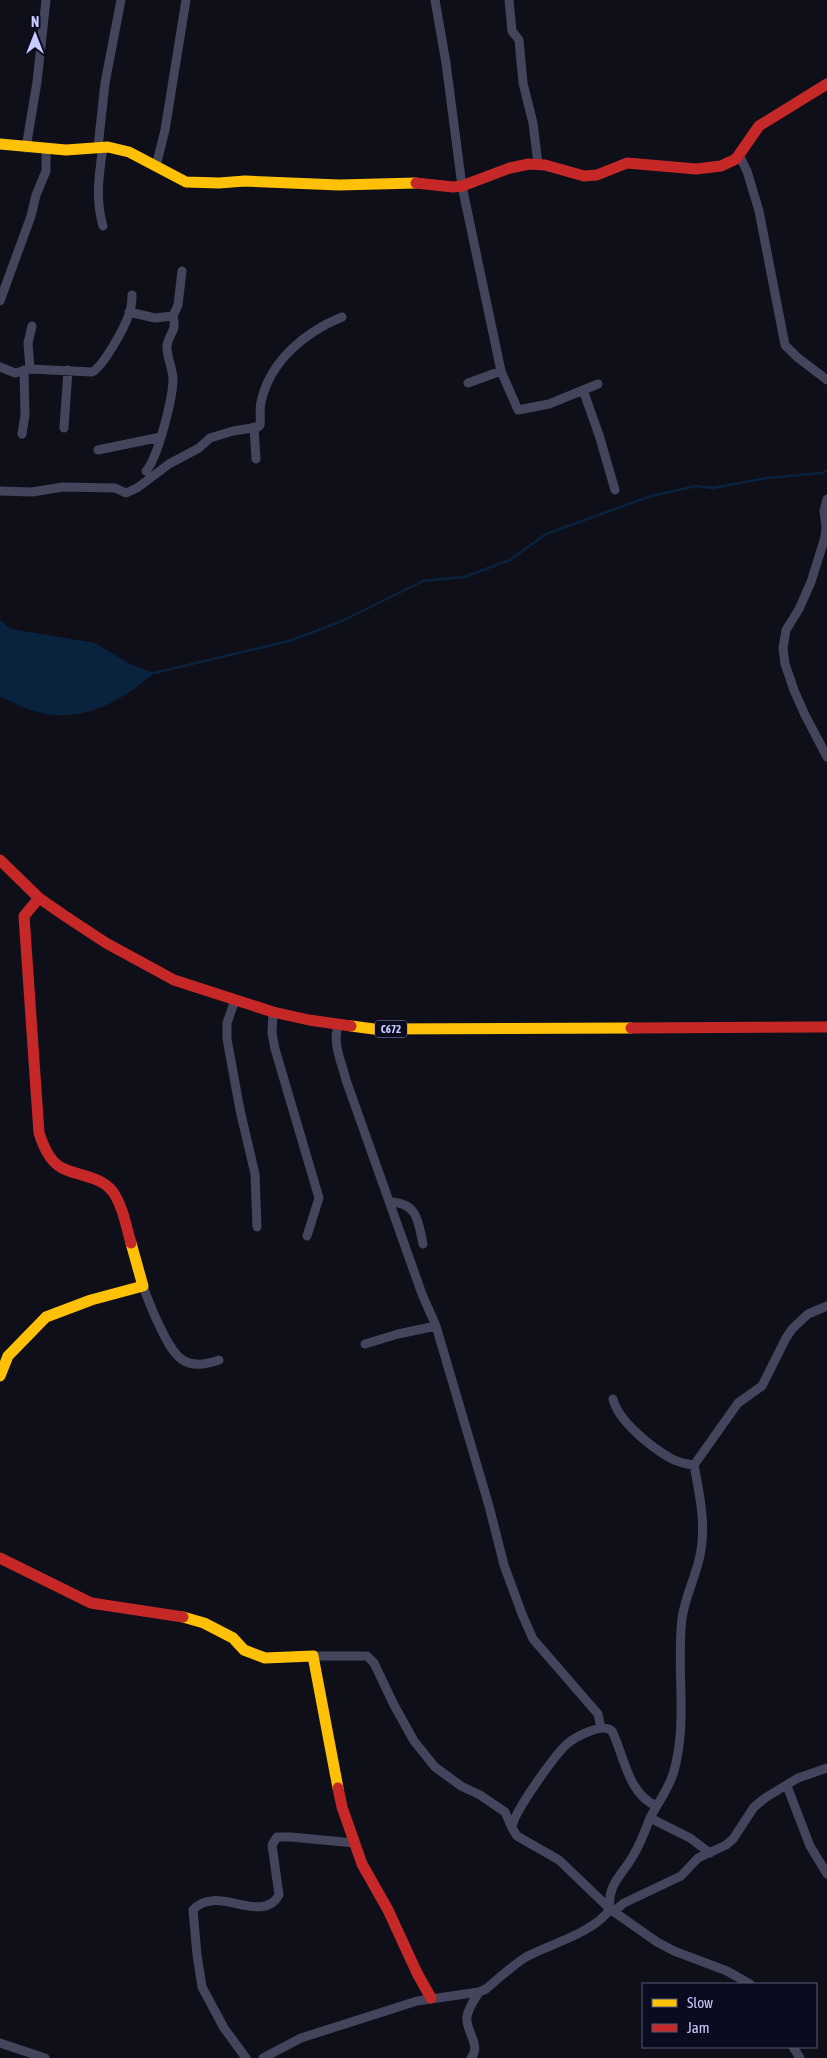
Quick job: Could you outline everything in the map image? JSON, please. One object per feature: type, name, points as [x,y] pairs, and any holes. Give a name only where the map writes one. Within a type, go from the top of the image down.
[{"type":"street","points":[[26,148],[38,82],[46,0]]},
{"type":"street","points":[[103,226],[97,201],[105,83],[121,0]]},
{"type":"street","points":[[156,166],[165,130],[186,0]]},
{"type":"street","points":[[435,0],[446,64],[462,186],[501,371],[518,410],[549,404],[598,384]]},
{"type":"street","points":[[509,0],[512,31],[519,40],[523,84],[533,123],[538,164]]},
{"type":"street","points":[[0,144],[26,148],[66,150],[100,147],[129,152],[186,182],[218,183],[245,181],[277,184],[380,183],[462,186],[506,169],[538,164],[591,176],[621,163],[661,164],[706,169],[730,163],[739,155],[752,132],[758,126],[827,84]]},
{"type":"street","points":[[0,301],[46,171],[46,149]]},
{"type":"street","points":[[739,155],[747,171],[759,211],[785,345],[796,357],[827,380]]},
{"type":"street","points":[[146,471],[150,466],[161,437],[173,379],[167,345],[175,326],[173,316],[178,305],[182,271]]},
{"type":"street","points":[[0,367],[15,372],[27,370],[68,370],[92,372],[96,370],[118,335],[129,312],[132,295]]},
{"type":"street","points":[[129,312],[155,318],[173,316]]},
{"type":"street","points":[[0,491],[32,492],[63,487],[82,487],[115,488],[126,493],[137,488],[174,461],[199,448],[210,438],[234,430],[260,425],[260,403],[264,391],[285,357],[294,346],[323,324],[342,317]]},
{"type":"street","points":[[22,434],[25,414],[28,343],[32,326]]},
{"type":"street","points":[[64,428],[68,370]]},
{"type":"street","points":[[468,383],[501,371]]},
{"type":"street","points":[[583,390],[615,490]]},
{"type":"street","points":[[254,427],[256,458]]},
{"type":"street","points":[[98,450],[161,437]]},
{"type":"street","points":[[827,499],[824,511],[825,537],[811,582],[799,609],[786,630],[783,648],[785,664],[794,690],[827,757]]},
{"type":"street","name":"C672","points":[[0,860],[39,898],[106,943],[174,980],[273,1012],[309,1020],[374,1029],[827,1027]]},
{"type":"street","points":[[39,898],[24,916],[28,951],[28,986],[39,1134],[45,1150],[60,1167],[99,1181],[112,1190],[121,1207],[143,1286],[172,1352],[190,1364],[202,1366],[219,1360]]},
{"type":"street","points":[[235,1000],[227,1023],[227,1039],[240,1110],[255,1174],[257,1227]]},
{"type":"street","points":[[273,1012],[272,1033],[275,1049],[319,1198],[314,1211],[311,1230],[307,1236]]},
{"type":"street","points":[[339,1024],[336,1030],[339,1056],[422,1294],[436,1326],[489,1506],[504,1565],[522,1614],[533,1638],[598,1714],[601,1728]]},
{"type":"street","points":[[390,1202],[399,1202],[409,1206],[414,1211],[419,1223],[423,1244]]},
{"type":"street","points":[[0,1376],[8,1356],[46,1317],[91,1300],[143,1286]]},
{"type":"street","points":[[611,1910],[609,1897],[612,1887],[634,1856],[650,1818],[667,1790],[676,1764],[680,1717],[682,1618],[687,1592],[702,1543],[701,1508],[694,1465],[738,1403],[762,1386],[792,1329],[808,1314],[827,1306]]},
{"type":"street","points":[[365,1344],[398,1334],[436,1326]]},
{"type":"street","points":[[613,1399],[620,1416],[652,1445],[674,1460],[694,1465]]},
{"type":"street","points":[[0,1558],[39,1576],[80,1600],[171,1614],[204,1623],[233,1638],[244,1650],[256,1656],[273,1659],[313,1656],[367,1656],[374,1663],[414,1742],[435,1767],[461,1786],[480,1795],[505,1812],[517,1836],[559,1860],[611,1910],[665,1947],[727,1971],[748,1983]]},
{"type":"street","points":[[313,1656],[342,1807],[354,1842],[362,1864],[388,1910],[417,1973],[431,1998]]},
{"type":"street","points":[[512,1828],[514,1819],[522,1805],[560,1751],[579,1736],[601,1728],[612,1730],[622,1759],[641,1794],[647,1801],[657,1806]]},
{"type":"street","points":[[262,2058],[301,2038],[431,1998],[461,1996],[486,1989],[519,1962],[588,1927],[624,1903],[681,1876],[694,1861],[733,1840],[749,1813],[760,1802],[798,1778],[827,1768]]},
{"type":"street","points":[[786,1786],[810,1846],[827,1874]]},
{"type":"street","points":[[650,1818],[690,1838],[710,1853]]},
{"type":"street","points":[[246,2058],[224,2028],[202,1987],[193,1910],[197,1905],[206,1901],[223,1901],[249,1906],[263,1905],[275,1901],[279,1895],[272,1845],[276,1837],[291,1836],[354,1842]]},
{"type":"street","points":[[471,2058],[475,2048],[467,2022],[467,2015],[479,1992]]},
{"type":"street","points":[[0,2043],[41,2058]]},
{"type":"water","points":[[0,620],[11,629],[95,643],[128,663],[154,673],[111,703],[79,714],[46,714],[24,708],[0,697]]},
{"type":"waterway","points":[[154,673],[289,641],[342,621],[423,581],[464,577],[510,560],[546,534],[648,497],[696,486],[713,488],[767,478],[822,473],[827,470]]},
{"type":"traffic: slow","points":[[0,144],[66,150],[108,147],[129,152],[186,182],[219,183],[245,181],[339,185],[416,183]]},
{"type":"traffic: slow","points":[[351,1026],[374,1029],[631,1028]]},
{"type":"traffic: slow","points":[[0,1376],[8,1356],[46,1317],[91,1300],[143,1286],[131,1243]]},
{"type":"traffic: slow","points":[[183,1617],[204,1623],[233,1638],[244,1650],[265,1658],[313,1656],[338,1788]]},
{"type":"traffic: jam","points":[[416,183],[453,187],[462,186],[510,168],[529,164],[545,165],[584,176],[597,175],[627,163],[696,169],[721,166],[736,159],[759,126],[827,84]]},
{"type":"traffic: jam","points":[[0,860],[39,898],[65,916],[106,943],[174,980],[273,1012],[309,1020],[351,1026]]},
{"type":"traffic: jam","points":[[39,898],[24,916],[39,1133],[47,1152],[57,1165],[68,1171],[96,1179],[113,1192],[122,1210],[131,1243]]},
{"type":"traffic: jam","points":[[631,1028],[827,1027]]},
{"type":"traffic: jam","points":[[0,1558],[91,1603],[183,1617]]},
{"type":"traffic: jam","points":[[338,1788],[342,1807],[362,1864],[388,1910],[417,1973],[431,1998]]}]
